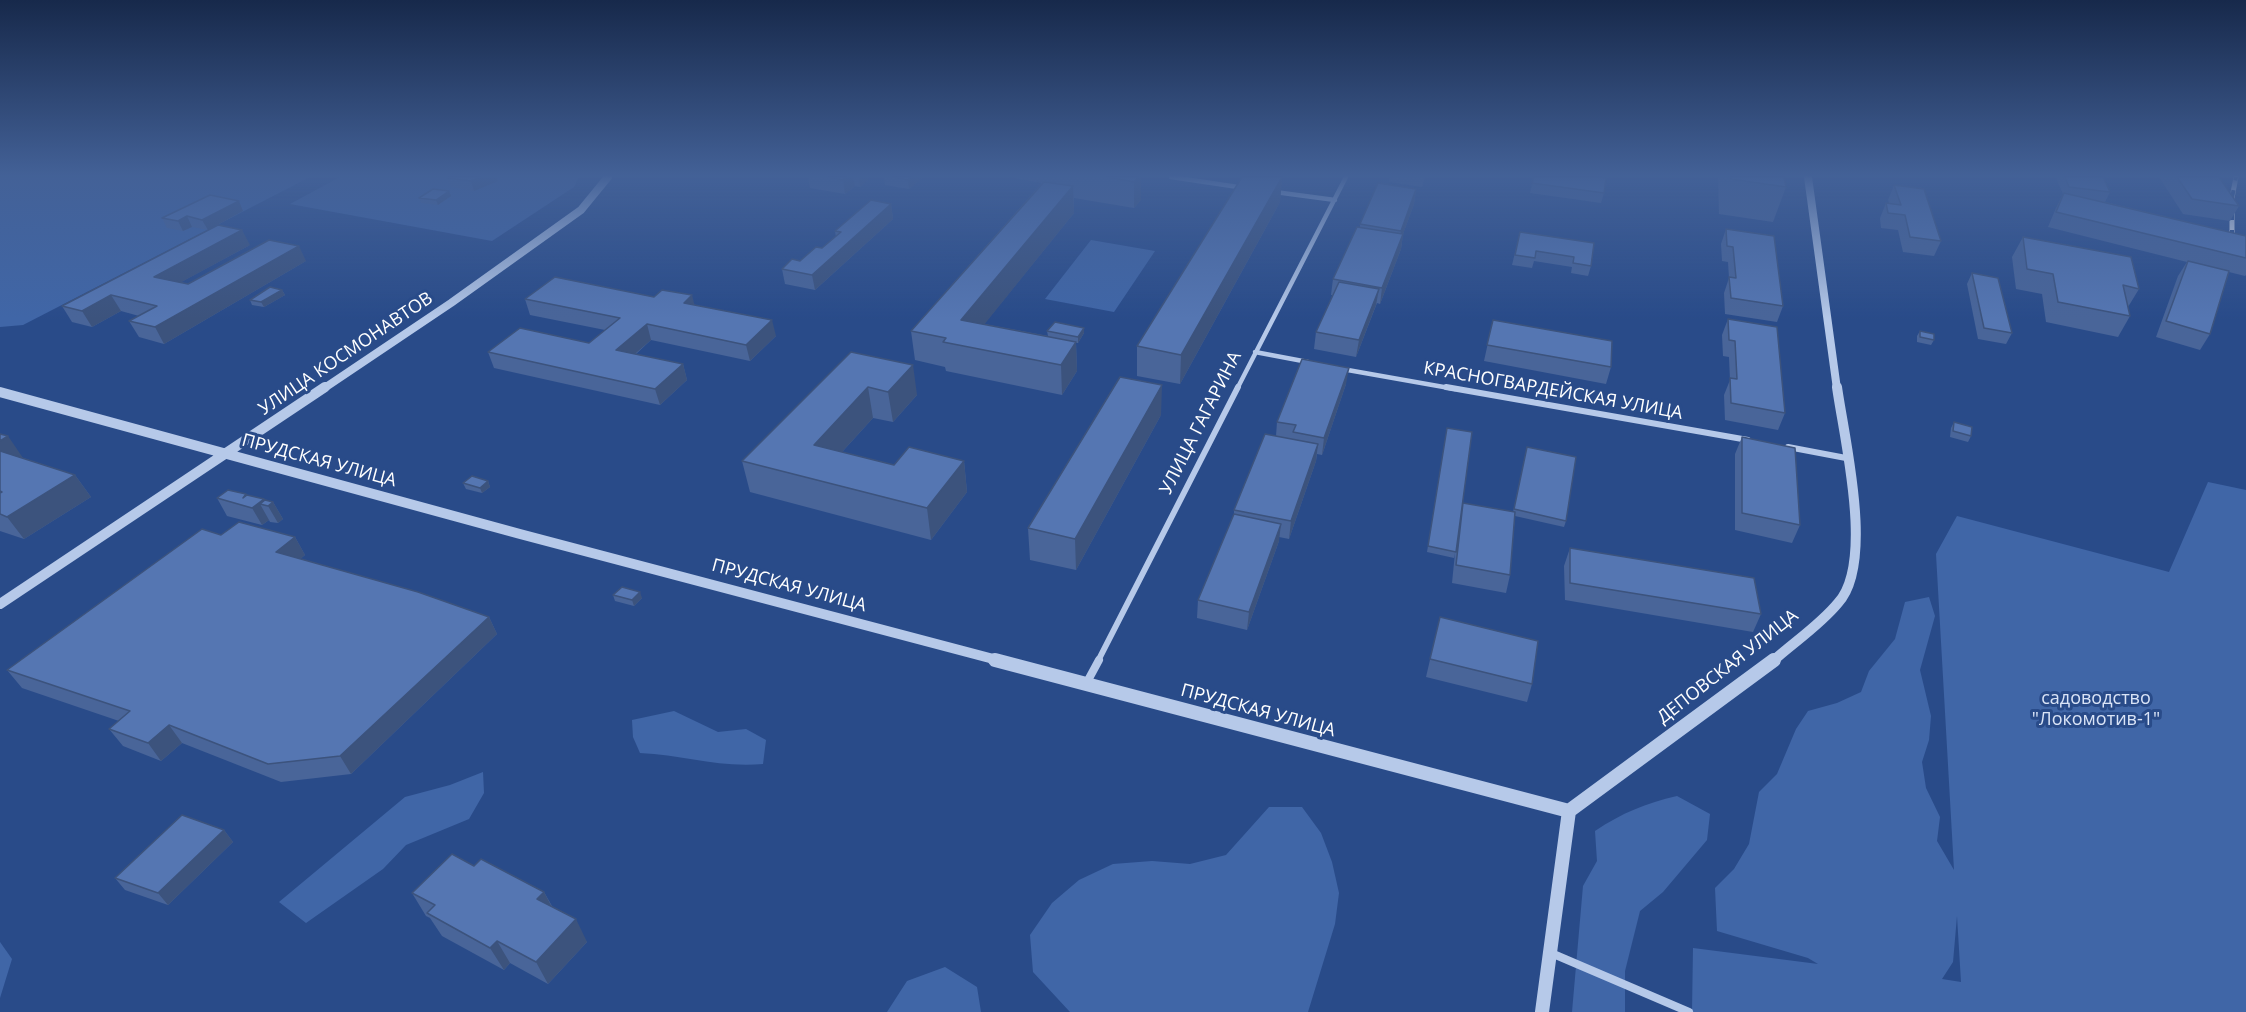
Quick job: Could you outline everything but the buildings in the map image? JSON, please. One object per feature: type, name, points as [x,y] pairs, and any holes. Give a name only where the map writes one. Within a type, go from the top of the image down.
[{"type":"street","name":"УЛИЦА КОСМОНАВТОВ","points":[[0,604],[226,455],[562,224]]},
{"type":"street","name":"УЛИЦА ГАГАРИНА","points":[[1086,684],[1322,224]]},
{"type":"street","name":"ДЕПОВСКАЯ УЛИЦА","points":[[1569,812],[1760,672],[1839,603],[1849,589],[1857,553],[1814,224]]},
{"type":"street","points":[[1255,352],[1317,363]]},
{"type":"street","name":"КРАСНОГВАРДЕЙСКАЯ УЛИЦА","points":[[1338,368],[1759,442]]},
{"type":"street","name":"ПРУДСКАЯ УЛИЦА","points":[[0,392],[226,455],[1569,812]]},
{"type":"street","points":[[1781,446],[1846,458]]},
{"type":"street","points":[[1542,1012],[1569,812]]},
{"type":"street","points":[[1551,954],[1689,1012]]},
{"type":"green space","points":[[0,224],[218,224],[23,325],[0,327]]},
{"type":"green space","points":[[400,224],[517,224],[492,241]]},
{"type":"green space","points":[[1091,240],[1155,251],[1114,312],[1045,299]]},
{"type":"green space","name":"садоводство \"Локомотив-1\"","points":[[2208,482],[2246,490],[2246,1012],[1692,1012],[1693,948],[1818,964],[1808,958],[1717,931],[1715,888],[1734,869],[1749,844],[1759,792],[1777,774],[1796,729],[1808,711],[1837,703],[1861,692],[1869,671],[1895,639],[1905,602],[1929,597],[1935,616],[1920,670],[1931,716],[1929,740],[1922,762],[1926,788],[1940,817],[1937,841],[1954,870],[1936,554],[1957,516],[2169,572]],"holes":[[[1957,916],[1961,982],[1942,979],[1953,962]]]},
{"type":"green space","points":[[674,711],[718,732],[746,729],[766,740],[763,764],[716,763],[640,753],[633,737],[632,720]]},
{"type":"green space","points":[[483,772],[484,793],[469,819],[406,845],[383,869],[306,923],[279,902],[405,797],[450,785]]},
{"type":"green space","points":[[1677,796],[1710,814],[1707,840],[1663,892],[1640,911],[1625,971],[1625,1012],[1572,1012],[1583,886],[1597,861],[1595,831],[1634,809]]},
{"type":"green space","points":[[1269,807],[1302,807],[1321,833],[1332,862],[1339,893],[1335,924],[1308,1012],[1070,1012],[1033,972],[1030,935],[1052,903],[1079,880],[1113,864],[1152,861],[1190,864],[1226,855]]},
{"type":"green space","points":[[0,942],[12,959],[0,998]]},
{"type":"green space","points":[[945,967],[977,987],[981,1012],[887,1012],[907,981]]},
{"type":"railway","points":[[2232,224],[2232,240]]}]
